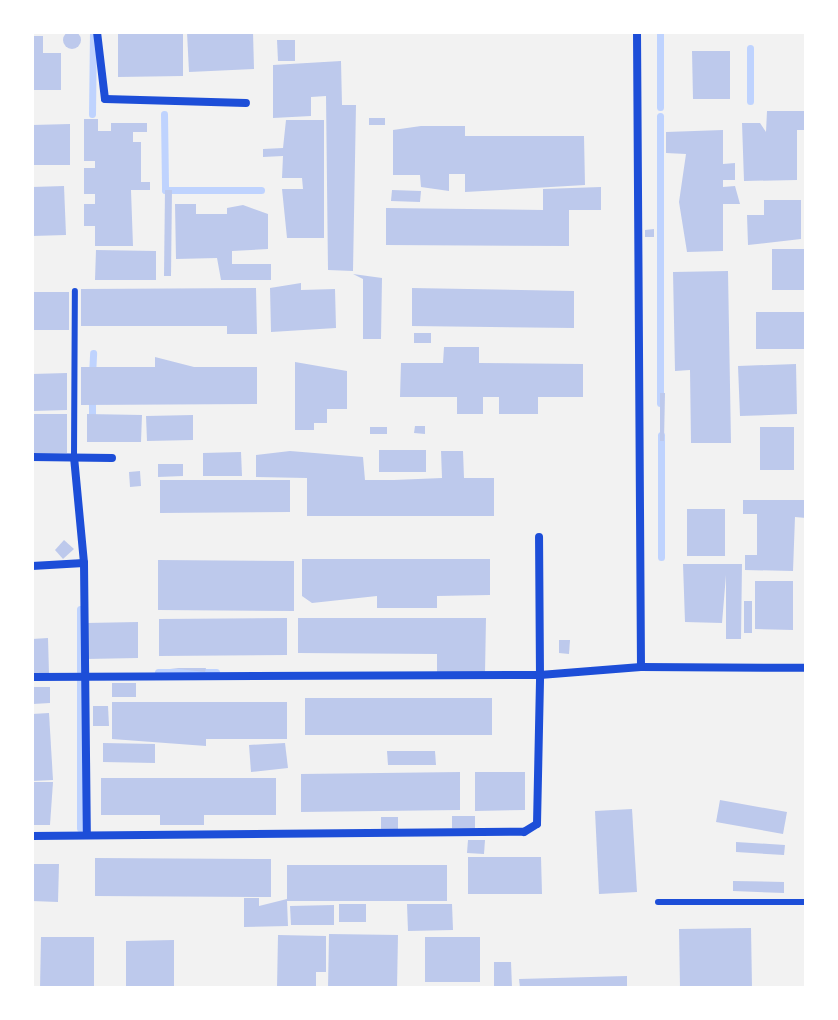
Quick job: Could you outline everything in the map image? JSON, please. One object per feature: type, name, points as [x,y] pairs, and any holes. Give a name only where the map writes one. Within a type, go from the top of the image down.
[{"type":"street","points":[[97,32],[105,99],[246,103]]},
{"type":"street","points":[[637,32],[641,667]]},
{"type":"street","points":[[32,457],[112,458]]},
{"type":"street","points":[[74,457],[84,563],[87,835]]},
{"type":"street","points":[[32,836],[532,829],[540,675],[539,537]]},
{"type":"street","points":[[32,566],[84,563]]},
{"type":"street","points":[[32,677],[540,675],[641,667],[806,668]]},
{"type":"lane","points":[[74,457],[75,291]]},
{"type":"lane","points":[[658,902],[806,902]]},
{"type":"building","points":[[68,31],[76,31],[81,40],[79,47],[68,49],[63,44],[63,36]]},
{"type":"building","points":[[118,32],[183,32],[183,76],[118,77]]},
{"type":"building","points":[[187,32],[253,32],[254,69],[189,72]]},
{"type":"building","points":[[32,36],[43,36],[43,53],[61,53],[61,90],[32,90]]},
{"type":"building","points":[[277,40],[295,40],[295,61],[278,61]]},
{"type":"building","points":[[692,51],[730,51],[730,99],[693,99]]},
{"type":"building","points":[[341,61],[342,105],[356,105],[353,271],[328,270],[326,96],[311,97],[311,116],[273,118],[273,65]]},
{"type":"building","points":[[767,111],[806,111],[806,130],[797,130],[797,180],[744,181],[742,123],[760,123],[766,132]]},
{"type":"building","points":[[369,118],[385,118],[385,125],[369,125]]},
{"type":"building","points":[[84,119],[98,119],[98,131],[111,131],[111,123],[147,123],[147,132],[133,132],[133,142],[141,142],[141,182],[150,182],[150,190],[131,190],[133,246],[95,246],[95,226],[84,226],[84,204],[95,204],[95,194],[84,194],[84,168],[95,168],[95,161],[84,161]]},
{"type":"building","points":[[286,120],[324,120],[324,238],[287,238],[282,189],[303,189],[302,178],[282,178],[283,156],[263,157],[263,149],[283,148]]},
{"type":"building","points":[[70,124],[70,165],[33,165],[32,125]]},
{"type":"building","points":[[421,126],[465,126],[465,136],[584,136],[585,185],[465,192],[465,174],[449,174],[449,191],[421,187],[420,175],[393,175],[393,130]]},
{"type":"building","points":[[723,130],[723,164],[735,163],[735,180],[723,180],[723,187],[735,186],[740,204],[723,204],[723,251],[687,252],[679,202],[686,154],[666,153],[666,132]]},
{"type":"building","points":[[64,186],[66,235],[32,236],[32,187]]},
{"type":"building","points":[[601,187],[601,210],[569,210],[569,246],[386,245],[386,208],[543,210],[543,189]]},
{"type":"building","points":[[165,190],[172,190],[171,276],[164,276]]},
{"type":"building","points":[[392,190],[421,191],[420,202],[391,201]]},
{"type":"building","points":[[764,200],[801,200],[801,239],[748,245],[747,215],[764,215]]},
{"type":"building","points":[[175,204],[196,204],[196,214],[227,214],[227,208],[243,205],[268,214],[268,249],[232,251],[232,264],[271,264],[271,280],[221,280],[217,258],[176,259]]},
{"type":"building","points":[[654,229],[654,237],[645,237],[645,230]]},
{"type":"building","points":[[772,249],[806,249],[806,290],[772,290]]},
{"type":"building","points":[[96,250],[156,251],[156,280],[95,280]]},
{"type":"building","points":[[728,271],[731,443],[691,443],[690,370],[675,371],[673,272]]},
{"type":"building","points":[[353,274],[382,278],[381,339],[363,339],[363,279]]},
{"type":"building","points":[[301,283],[301,290],[335,289],[336,328],[271,332],[270,288]]},
{"type":"building","points":[[256,288],[257,334],[227,334],[227,326],[81,326],[81,289]]},
{"type":"building","points":[[412,288],[574,291],[574,328],[412,326]]},
{"type":"building","points":[[32,292],[69,292],[69,330],[32,330]]},
{"type":"building","points":[[756,312],[806,312],[806,349],[756,349]]},
{"type":"building","points":[[414,333],[431,333],[431,343],[414,343]]},
{"type":"building","points":[[444,347],[479,347],[479,363],[583,364],[583,397],[538,397],[538,414],[499,414],[499,397],[483,397],[483,414],[457,414],[457,397],[400,397],[401,363],[443,363]]},
{"type":"building","points":[[155,357],[194,367],[257,367],[257,404],[81,405],[81,367],[155,367]]},
{"type":"building","points":[[295,362],[347,371],[347,409],[327,409],[327,423],[314,423],[314,430],[295,430]]},
{"type":"building","points":[[796,364],[797,414],[740,416],[738,366]]},
{"type":"building","points":[[67,373],[67,410],[32,411],[32,374]]},
{"type":"building","points":[[660,393],[665,393],[664,441],[660,441]]},
{"type":"building","points":[[32,414],[67,414],[67,453],[32,453]]},
{"type":"building","points":[[87,414],[142,415],[141,442],[87,442]]},
{"type":"building","points":[[193,415],[193,440],[147,441],[146,416]]},
{"type":"building","points":[[415,426],[425,426],[425,434],[414,433]]},
{"type":"building","points":[[370,427],[387,427],[387,434],[370,434]]},
{"type":"building","points":[[760,427],[794,427],[794,470],[760,470]]},
{"type":"building","points":[[379,450],[426,450],[426,472],[379,472]]},
{"type":"building","points":[[290,451],[363,457],[365,480],[394,480],[442,478],[441,451],[463,451],[464,478],[494,478],[494,516],[307,516],[307,478],[256,477],[256,455]]},
{"type":"building","points":[[241,452],[242,476],[203,476],[203,453]]},
{"type":"building","points":[[158,464],[183,464],[183,476],[158,477]]},
{"type":"building","points":[[140,471],[141,486],[130,487],[129,472]]},
{"type":"building","points":[[160,480],[290,480],[290,512],[160,513]]},
{"type":"building","points":[[743,500],[806,500],[806,518],[795,517],[793,571],[745,570],[745,555],[757,555],[757,514],[743,514]]},
{"type":"building","points":[[687,509],[725,509],[725,556],[687,556]]},
{"type":"building","points":[[64,540],[74,549],[63,559],[55,550]]},
{"type":"building","points":[[302,559],[490,559],[490,595],[437,596],[437,608],[377,608],[377,596],[312,603],[302,596]]},
{"type":"building","points":[[158,560],[294,561],[294,611],[158,610]]},
{"type":"building","points":[[683,564],[742,564],[741,639],[726,639],[726,575],[722,623],[685,622]]},
{"type":"building","points":[[755,581],[793,581],[793,630],[755,629]]},
{"type":"building","points":[[744,601],[752,601],[752,633],[744,633]]},
{"type":"building","points":[[287,618],[287,655],[159,656],[159,619]]},
{"type":"building","points":[[298,618],[486,618],[485,673],[437,673],[437,654],[298,653]]},
{"type":"building","points":[[138,622],[138,658],[86,659],[86,623]]},
{"type":"building","points":[[48,638],[49,674],[32,674],[32,639]]},
{"type":"building","points":[[559,640],[570,640],[569,654],[559,653]]},
{"type":"building","points":[[170,668],[206,668],[205,672]]},
{"type":"building","points":[[112,683],[136,683],[136,697],[112,697]]},
{"type":"building","points":[[32,687],[50,687],[50,703],[33,704]]},
{"type":"building","points":[[305,698],[492,698],[492,735],[305,735]]},
{"type":"building","points":[[112,702],[287,702],[287,739],[206,739],[206,746],[112,739]]},
{"type":"building","points":[[93,706],[108,706],[109,726],[93,726]]},
{"type":"building","points":[[49,713],[53,780],[32,781],[32,714]]},
{"type":"building","points":[[103,743],[155,744],[155,763],[103,762]]},
{"type":"building","points":[[285,743],[288,768],[251,772],[249,745]]},
{"type":"building","points":[[387,751],[435,751],[436,765],[388,765]]},
{"type":"building","points":[[460,772],[460,810],[301,812],[301,774]]},
{"type":"building","points":[[475,772],[525,772],[525,810],[475,811]]},
{"type":"building","points":[[101,778],[276,778],[276,815],[204,815],[204,825],[160,825],[160,815],[101,815]]},
{"type":"building","points":[[32,782],[53,782],[50,825],[32,825]]},
{"type":"building","points":[[720,800],[787,812],[783,834],[716,822]]},
{"type":"building","points":[[632,809],[637,892],[599,894],[595,811]]},
{"type":"building","points":[[452,816],[475,816],[475,828],[452,828]]},
{"type":"building","points":[[381,817],[398,817],[398,830],[381,830]]},
{"type":"building","points":[[468,840],[485,840],[484,854],[467,853]]},
{"type":"building","points":[[736,842],[785,845],[784,855],[736,852]]},
{"type":"building","points":[[468,857],[541,857],[542,894],[468,894]]},
{"type":"building","points":[[95,858],[271,859],[271,897],[95,896]]},
{"type":"building","points":[[32,864],[59,864],[58,902],[32,901]]},
{"type":"building","points":[[287,865],[447,865],[447,901],[287,901],[288,926],[244,927],[244,898],[259,898],[259,906],[287,899]]},
{"type":"building","points":[[733,881],[784,882],[784,893],[733,891]]},
{"type":"building","points":[[339,904],[366,904],[366,922],[339,922]]},
{"type":"building","points":[[407,904],[452,904],[453,930],[408,931]]},
{"type":"building","points":[[334,905],[334,925],[291,925],[290,906]]},
{"type":"building","points":[[751,928],[752,988],[680,988],[679,929]]},
{"type":"building","points":[[329,934],[398,935],[397,988],[328,988]]},
{"type":"building","points":[[278,935],[326,936],[326,972],[316,972],[316,988],[277,988]]},
{"type":"building","points":[[41,937],[94,937],[94,988],[40,988]]},
{"type":"building","points":[[425,937],[480,937],[480,982],[425,982]]},
{"type":"building","points":[[174,940],[174,988],[126,988],[126,941]]},
{"type":"building","points":[[494,962],[511,962],[512,988],[494,988]]},
{"type":"building","points":[[627,976],[627,988],[520,988],[519,979]]},
{"type":"waterway","points":[[92,114],[93,32]]},
{"type":"waterway","points":[[660,32],[660,107]]},
{"type":"waterway","points":[[750,48],[750,101]]},
{"type":"waterway","points":[[164,114],[165,190],[261,190]]},
{"type":"waterway","points":[[660,116],[660,403]]},
{"type":"waterway","points":[[92,375],[93,353]]},
{"type":"waterway","points":[[92,396],[92,423]]},
{"type":"waterway","points":[[661,435],[661,557]]},
{"type":"waterway","points":[[80,609],[80,671]]},
{"type":"waterway","points":[[158,672],[216,672]]},
{"type":"waterway","points":[[80,681],[80,828]]}]
